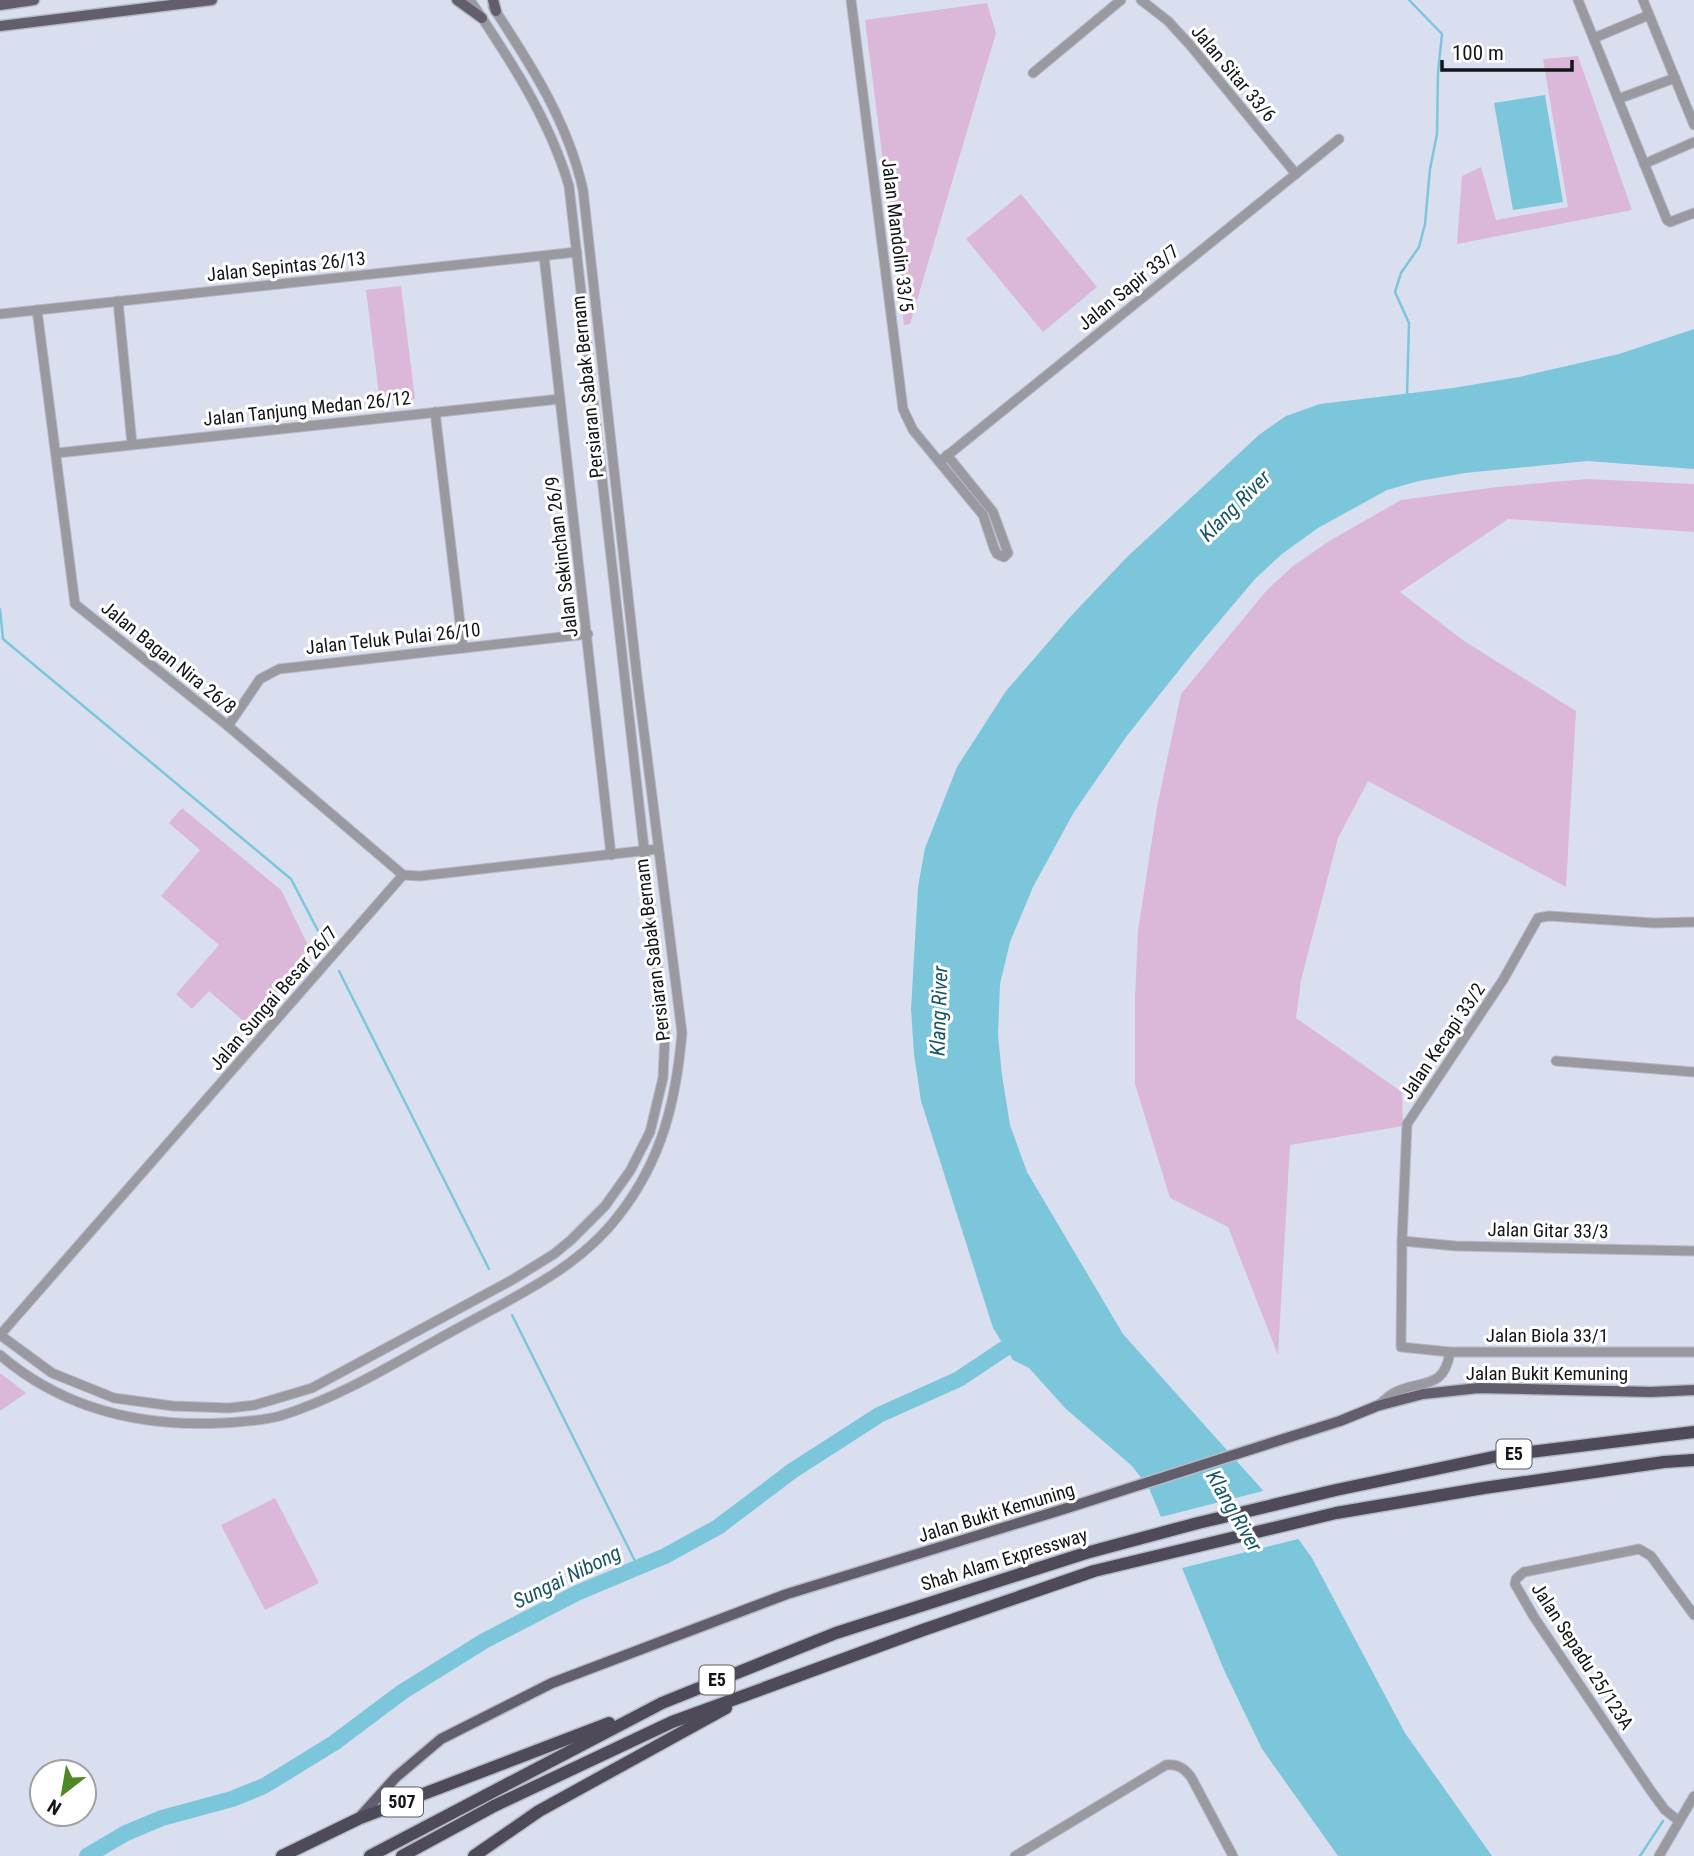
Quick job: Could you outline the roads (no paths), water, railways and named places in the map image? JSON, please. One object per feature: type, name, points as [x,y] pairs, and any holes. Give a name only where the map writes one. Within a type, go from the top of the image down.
[{"type":"highway","name":"Shah Alam Expressway","points":[[370,1856],[662,1703],[835,1633],[1086,1553],[1198,1522],[1498,1456],[1694,1432]]},
{"type":"highway","name":"Shah Alam Expressway","points":[[402,1856],[494,1806],[672,1722],[759,1688],[1094,1571],[1336,1513],[1484,1488],[1694,1460]]},
{"type":"highway","points":[[474,1856],[539,1811],[759,1688]]},
{"type":"highway","name":"507","points":[[282,1856],[358,1819],[662,1703]]},
{"type":"main road","points":[[18,0],[28,1]]},
{"type":"main road","points":[[0,5],[34,0]]},
{"type":"main road","points":[[0,28],[212,0]]},
{"type":"main road","points":[[457,0],[482,18]]},
{"type":"main road","name":"Jalan Bukit Kemuning","points":[[358,1819],[396,1777],[441,1740],[552,1683],[787,1594],[1064,1509],[1340,1421],[1377,1406],[1423,1394],[1479,1388],[1651,1392],[1694,1390]]},
{"type":"street","name":"Persiaran Sabak Bernam","points":[[0,1335],[52,1373],[114,1398],[173,1406],[229,1408],[255,1405],[312,1388],[533,1267],[571,1240],[605,1206],[630,1171],[650,1132],[663,1078],[665,1034],[569,186],[560,157],[530,94],[470,0]]},
{"type":"street","name":"Jalan Mandolin 33/5","points":[[851,0],[903,409],[913,430],[943,459]]},
{"type":"street","points":[[1033,73],[1121,0]]},
{"type":"street","name":"Jalan Sitar 33/6","points":[[1141,0],[1168,21],[1190,45],[1296,174]]},
{"type":"street","points":[[1578,0],[1667,220],[1670,222],[1694,213]]},
{"type":"street","points":[[1643,0],[1694,125]]},
{"type":"street","name":"Persiaran Sabak Bernam","points":[[0,1355],[45,1387],[102,1411],[173,1424],[248,1422],[277,1417],[331,1397],[553,1276],[591,1245],[619,1217],[645,1178],[663,1137],[678,1081],[682,1033],[658,849],[583,190],[576,158],[551,100],[493,4]]},
{"type":"street","points":[[1594,38],[1649,15]]},
{"type":"street","points":[[1618,99],[1675,78]]},
{"type":"street","name":"Jalan Sapir 33/7","points":[[943,459],[1339,139]]},
{"type":"street","points":[[1644,164],[1694,142]]},
{"type":"street","name":"Jalan Sepintas 26/13","points":[[0,314],[577,253]]},
{"type":"street","name":"Jalan Sekinchan 26/9","points":[[544,256],[611,855]]},
{"type":"street","points":[[118,301],[132,444]]},
{"type":"street","name":"Jalan Bagan Nira 26/8","points":[[37,310],[75,604],[228,726],[403,875]]},
{"type":"street","name":"Jalan Tanjung Medan 26/12","points":[[57,453],[560,398]]},
{"type":"street","points":[[436,412],[463,648]]},
{"type":"street","points":[[943,459],[993,512],[1009,553],[1004,557],[997,554],[983,515],[943,459]]},
{"type":"street","name":"Jalan Teluk Pulai 26/10","points":[[228,726],[260,679],[279,669],[588,634]]},
{"type":"street","points":[[403,875],[420,876],[658,849]]},
{"type":"street","name":"Jalan Sungai Besar 26/7","points":[[0,1335],[403,875]]},
{"type":"street","name":"Jalan Kecapi 33/2","points":[[1401,1347],[1407,1124],[1503,980],[1538,918],[1549,916],[1654,923],[1694,922]]},
{"type":"street","points":[[1556,1061],[1694,1072]]},
{"type":"street","name":"Jalan Gitar 33/3","points":[[1402,1241],[1456,1246],[1694,1251]]},
{"type":"street","name":"Jalan Biola 33/1","points":[[1401,1347],[1450,1352],[1694,1352]]},
{"type":"street","points":[[1377,1406],[1393,1393],[1441,1377],[1448,1367],[1450,1352]]},
{"type":"street","points":[[173,1406],[173,1424]]},
{"type":"street","name":"Jalan Sepadu 25/123A","points":[[1679,1821],[1665,1811],[1651,1791],[1534,1618],[1515,1584],[1516,1579],[1524,1572],[1639,1549],[1651,1556],[1694,1615]]},
{"type":"street","points":[[1015,1856],[1166,1765],[1179,1766],[1192,1777],[1233,1856]]},
{"type":"street","points":[[1659,1856],[1694,1796]]},
{"type":"water","points":[[1545,95],[1563,202],[1513,210],[1494,103]]},
{"type":"water","name":"Klang River","points":[[1694,329],[1694,469],[1587,461],[1465,473],[1419,481],[1387,490],[1318,528],[1282,554],[1255,579],[1126,737],[1074,812],[1033,887],[1010,942],[1000,984],[998,1035],[1002,1075],[1010,1125],[1027,1172],[1123,1334],[1268,1496],[1312,1558],[1405,1733],[1492,1856],[1338,1856],[1262,1749],[1224,1670],[1149,1488],[1132,1466],[1066,1409],[1029,1368],[1013,1360],[993,1328],[921,1101],[914,1054],[911,1009],[918,887],[925,848],[957,767],[1006,691],[1127,557],[1260,434],[1286,416],[1320,404],[1519,377],[1619,354]]},
{"type":"waterway","points":[[1407,395],[1409,323],[1395,292],[1401,273],[1419,247],[1425,224],[1430,169],[1437,134],[1442,34],[1409,0]]},
{"type":"waterway","points":[[0,609],[3,639],[291,879],[326,946]]},
{"type":"waterway","points":[[339,971],[489,1269]]},
{"type":"waterway","points":[[512,1315],[638,1567]]},
{"type":"waterway","name":"Sungai Nibong","points":[[87,1856],[126,1833],[162,1818],[232,1799],[264,1786],[334,1743],[402,1692],[484,1641],[577,1593],[665,1556],[718,1527],[792,1471],[879,1415],[959,1379],[1022,1337]]},
{"type":"waterway","points":[[1640,1856],[1663,1821]]}]
